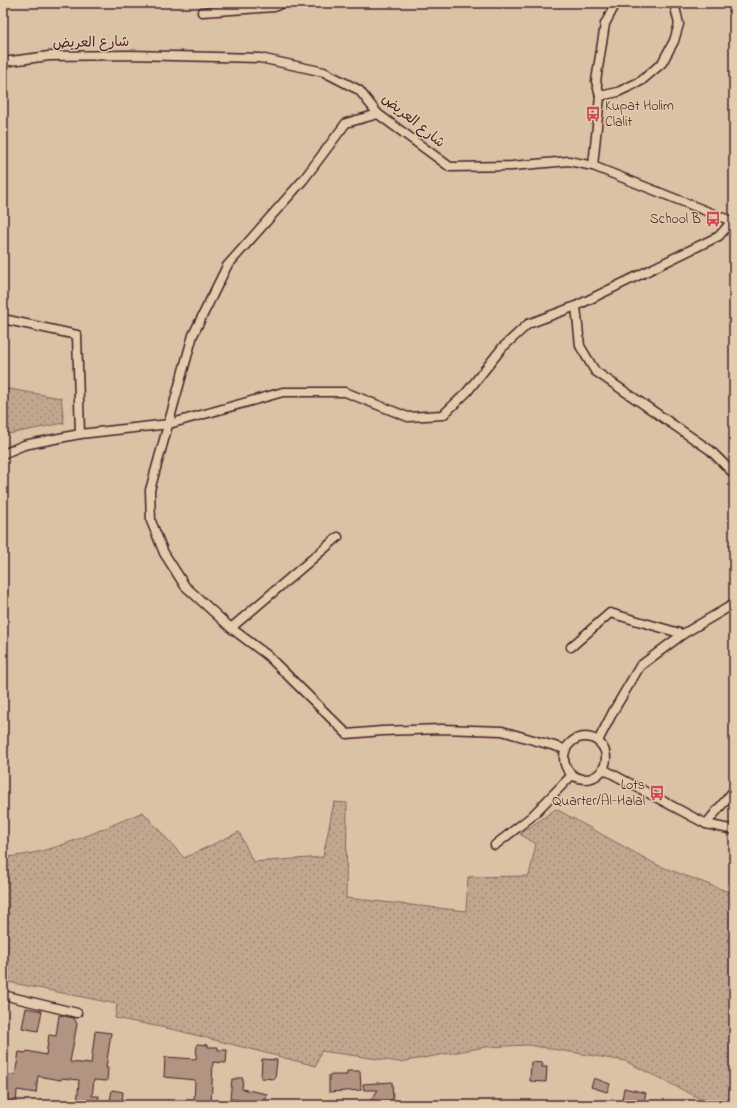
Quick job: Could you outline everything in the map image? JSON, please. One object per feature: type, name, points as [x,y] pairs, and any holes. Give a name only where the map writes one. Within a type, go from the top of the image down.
[{"type":"street","points":[[202,12],[274,7],[283,3]]},
{"type":"street","points":[[593,166],[600,96],[596,81],[605,24],[616,3]]},
{"type":"street","points":[[600,96],[618,92],[642,81],[662,63],[674,41],[678,24],[674,3]]},
{"type":"street","name":"شارع العريض","points":[[3,62],[49,56],[129,55],[260,58],[324,72],[359,90],[378,114],[450,166],[512,166],[569,161],[593,166],[733,221]]},
{"type":"street","points":[[378,114],[346,123],[304,179],[227,266],[193,335],[150,490],[151,521],[164,553],[185,586],[231,628],[267,655],[347,734],[442,729],[502,731],[565,749]]},
{"type":"street","points":[[3,454],[24,444],[80,434],[169,424],[283,392],[345,392],[408,417],[443,415],[467,392],[502,348],[528,324],[576,306],[719,236],[733,221]]},
{"type":"street","points":[[576,306],[580,346],[595,371],[710,450],[734,474]]},
{"type":"street","points":[[3,319],[77,334],[80,434]]},
{"type":"street","points":[[231,628],[338,537]]},
{"type":"street","points":[[598,741],[640,666],[683,634],[734,604]]},
{"type":"street","points":[[571,647],[610,613],[683,634]]},
{"type":"street","points":[[586,736],[598,741],[605,751],[606,763],[603,769],[599,774],[592,778],[579,778],[572,775],[567,770],[563,756],[569,743],[574,739],[586,736]]},
{"type":"street","points":[[603,769],[706,824],[734,830]]},
{"type":"street","points":[[495,845],[531,817],[572,775]]},
{"type":"street","points":[[706,824],[734,790]]},
{"type":"street","points":[[3,995],[76,1013]]},
{"type":"shaded area","points":[[3,388],[61,398],[64,423],[3,435]]},
{"type":"shaded area","points":[[334,802],[347,803],[346,898],[466,911],[468,877],[529,876],[536,844],[520,834],[556,809],[657,865],[734,894],[734,1105],[713,1105],[625,1061],[528,1045],[486,1047],[400,1062],[321,1051],[316,1066],[176,1030],[115,1018],[117,1004],[3,981],[3,857],[39,852],[57,847],[143,812],[184,858],[239,832],[253,862],[323,857]]},
{"type":"building","points":[[26,1008],[42,1011],[38,1031],[22,1028]]},
{"type":"building","points":[[59,1015],[74,1018],[77,1024],[70,1062],[91,1064],[95,1031],[111,1033],[106,1068],[108,1068],[107,1081],[94,1080],[92,1096],[99,1096],[98,1105],[77,1105],[79,1080],[62,1078],[61,1080],[38,1076],[36,1093],[17,1090],[16,1105],[3,1105],[3,1074],[15,1075],[19,1052],[26,1053],[27,1051],[46,1055],[49,1035],[56,1036]]},
{"type":"building","points":[[197,1044],[208,1045],[208,1047],[218,1047],[218,1050],[227,1050],[226,1063],[213,1062],[211,1105],[194,1105],[195,1080],[164,1077],[165,1057],[196,1059]]},
{"type":"building","points":[[262,1059],[277,1060],[275,1079],[261,1078]]},
{"type":"building","points":[[531,1062],[543,1063],[542,1067],[547,1067],[546,1082],[530,1081]]},
{"type":"building","points":[[347,1071],[360,1071],[361,1090],[329,1092],[329,1075],[347,1075]]},
{"type":"building","points":[[243,1078],[242,1089],[267,1094],[265,1105],[256,1105],[247,1103],[247,1101],[230,1099],[232,1079]]},
{"type":"building","points":[[594,1078],[610,1084],[607,1092],[591,1087]]},
{"type":"building","points":[[392,1082],[393,1101],[388,1105],[375,1105],[371,1100],[378,1090],[364,1090],[363,1084]]},
{"type":"building","points":[[624,1088],[646,1093],[643,1105],[621,1105]]},
{"type":"building","points":[[112,1090],[123,1092],[122,1103],[110,1101]]},
{"type":"place","name":"Kupat Holim Clalit","points":[[593,114]]},
{"type":"place","name":"School B","points":[[713,219]]},
{"type":"place","name":"Lots Quarter/Al-Halal","points":[[657,793]]}]
